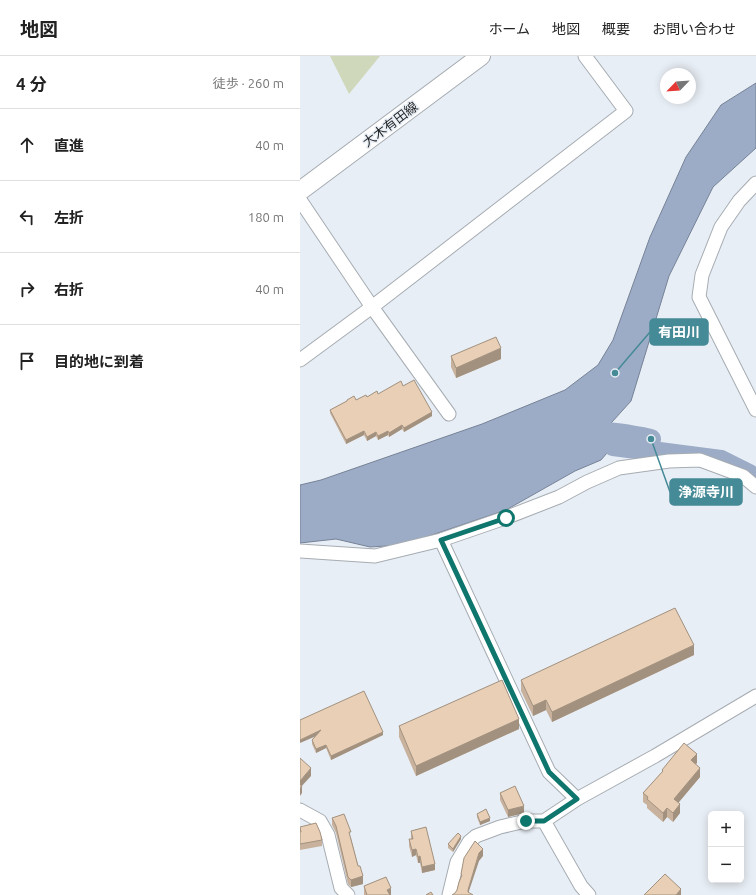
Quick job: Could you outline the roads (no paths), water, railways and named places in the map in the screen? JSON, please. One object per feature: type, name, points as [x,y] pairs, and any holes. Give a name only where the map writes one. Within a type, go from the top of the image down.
[{"type":"main road","name":"大木有田線","points":[[300,191],[481,56]]},
{"type":"street","points":[[300,360],[372,307],[626,111],[585,56]]},
{"type":"street","points":[[756,183],[739,201],[721,227],[702,275],[699,297],[756,410]]},
{"type":"street","points":[[300,200],[372,307],[450,414]]},
{"type":"street","points":[[300,550],[375,556],[441,540],[506,518],[559,497],[586,482],[619,468],[669,461],[700,460],[743,476],[756,487]]},
{"type":"street","points":[[441,540],[549,772],[577,799]]},
{"type":"street","points":[[449,895],[457,862],[470,842],[476,836],[500,827],[526,821],[544,821],[577,799],[655,756],[756,696]]},
{"type":"street","points":[[300,810],[320,820],[328,835],[341,888],[348,895]]},
{"type":"street","points":[[544,821],[581,886],[589,895]]},
{"type":"water","points":[[756,83],[756,148],[713,187],[669,276],[631,401],[603,432],[605,440],[613,446],[601,460],[575,471],[506,510],[402,545],[370,547],[336,539],[300,543],[300,485],[321,480],[482,424],[565,390],[598,365],[613,340],[650,237],[686,157],[721,105]]},
{"type":"waterway","points":[[576,436],[592,432],[607,432],[651,439],[613,446],[721,460],[749,474]]},
{"type":"place","name":"有田川","points":[[615,373]]},
{"type":"place","name":"浄源寺川","points":[[651,439]]}]
